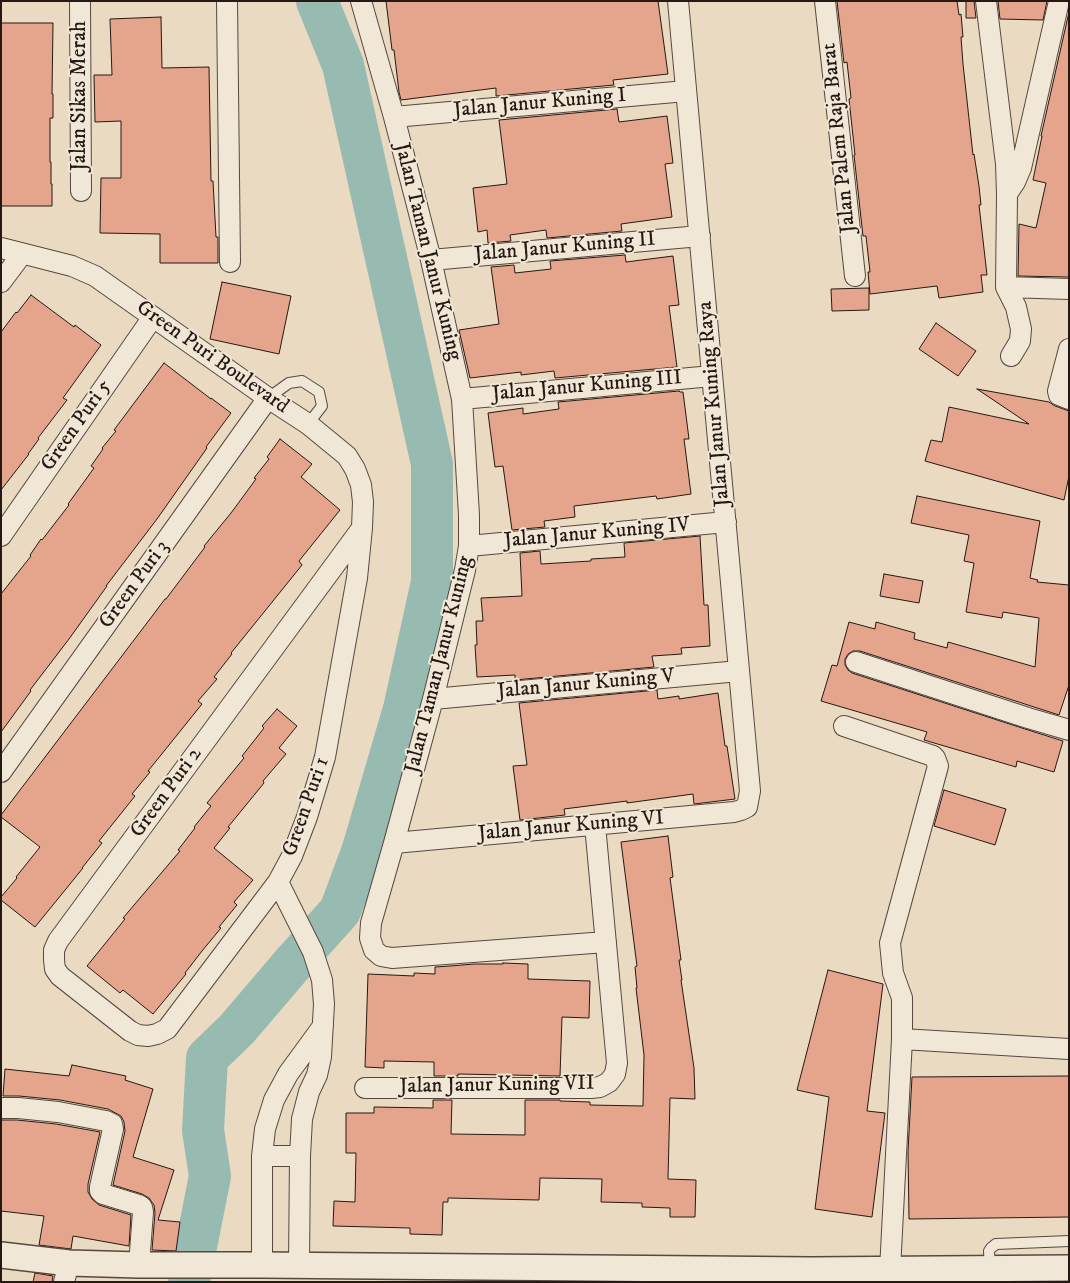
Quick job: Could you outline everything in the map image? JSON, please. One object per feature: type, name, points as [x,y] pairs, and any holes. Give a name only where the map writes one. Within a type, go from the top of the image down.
[{"type":"street","name":"Jalan Sikas Merah","points":[[80,1],[81,191]]},
{"type":"street","points":[[227,1],[230,262]]},
{"type":"street","name":"Jalan Taman Janur Kuning","points":[[361,1],[394,117],[431,260],[462,399],[469,546],[465,570],[433,699],[394,844],[370,923],[370,938],[374,950],[381,956],[392,958],[606,942]]},
{"type":"street","name":"Jalan Janur Kuning Raya","points":[[678,1],[750,791],[747,807]]},
{"type":"street","name":"Jalan Palem Raja Barat","points":[[825,1],[855,276]]},
{"type":"street","points":[[986,1],[1008,194],[1006,287],[1016,307],[1021,328],[1020,341],[1011,356]]},
{"type":"street","points":[[1008,194],[1021,168],[1059,1]]},
{"type":"street","name":"Jalan Janur Kuning I","points":[[394,117],[686,91]]},
{"type":"street","name":"Jalan Janur Kuning II","points":[[431,260],[700,236]]},
{"type":"street","name":"Green Puri Boulevard","points":[[1,248],[72,266],[96,276],[268,398],[308,424],[347,456],[355,469],[361,485],[363,502],[362,528]]},
{"type":"street","points":[[1,282],[22,254]]},
{"type":"street","points":[[1006,287],[1069,289]]},
{"type":"street","name":"Green Puri 5","points":[[1,536],[153,317]]},
{"type":"street","points":[[1069,348],[1058,391],[1059,394],[1069,398]]},
{"type":"street","name":"Jalan Janur Kuning III","points":[[462,399],[712,376]]},
{"type":"street","name":"Green Puri 3","points":[[1,772],[268,398]]},
{"type":"street","name":"Jalan Janur Kuning IV","points":[[469,546],[726,522]]},
{"type":"street","name":"Green Puri 1","points":[[148,1036],[166,1029],[278,882],[292,856],[308,817],[325,757],[357,578],[362,528]]},
{"type":"street","name":"Green Puri 2","points":[[148,1036],[138,1036],[130,1031],[60,976],[56,969],[54,950],[58,941],[362,528]]},
{"type":"street","points":[[856,662],[1069,730]]},
{"type":"street","name":"Jalan Janur Kuning V","points":[[433,699],[739,671]]},
{"type":"street","points":[[844,726],[933,756],[936,758],[938,766],[890,944],[893,973],[902,998],[902,1039],[890,1270]]},
{"type":"street","name":"Jalan Janur Kuning VI","points":[[394,844],[734,812],[747,807]]},
{"type":"street","name":"Jalan Janur Kuning VII","points":[[365,1088],[591,1088],[600,1087],[609,1082],[614,1074],[617,1063],[595,825]]},
{"type":"street","points":[[278,882],[313,952],[322,980],[324,1004],[321,1057],[302,1119],[299,1265]]},
{"type":"street","points":[[262,1265],[262,1156],[266,1129],[274,1100],[288,1074],[323,1026]]},
{"type":"street","points":[[902,1039],[1069,1049]]},
{"type":"street","points":[[1,1108],[58,1112],[106,1121],[112,1124],[113,1130],[100,1191],[103,1194],[142,1207],[139,1265]]},
{"type":"street","points":[[262,1156],[300,1156]]},
{"type":"street","points":[[1,1255],[67,1272],[139,1265],[299,1265],[847,1276],[890,1270],[1069,1268]]},
{"type":"lane","points":[[268,398],[289,383],[302,380],[319,392],[322,406],[308,424]]},
{"type":"lane","points":[[990,1269],[989,1252],[996,1244],[1069,1241]]},
{"type":"building","points":[[386,1],[658,1],[668,74],[613,80],[614,85],[496,96],[496,88],[401,100]]},
{"type":"building","points":[[837,1],[957,1],[959,15],[961,14],[963,64],[973,155],[981,205],[979,205],[987,275],[981,275],[983,292],[939,298],[937,286],[870,294],[868,272],[870,272],[866,236],[863,236],[854,155],[847,62],[844,63]]},
{"type":"building","points":[[966,1],[974,1],[976,18],[966,18]]},
{"type":"building","points":[[998,1],[1047,1],[1043,20],[1000,19]]},
{"type":"building","points":[[1069,12],[1069,277],[1018,276],[1019,224],[1036,228],[1046,183],[1033,180]]},
{"type":"building","points":[[161,17],[162,68],[209,67],[211,181],[213,181],[216,237],[218,237],[218,263],[160,263],[160,234],[100,233],[101,178],[121,178],[121,121],[95,122],[94,75],[112,75],[110,19]]},
{"type":"building","points":[[1,23],[53,23],[53,118],[50,118],[52,206],[1,206]]},
{"type":"building","points":[[617,109],[619,122],[667,116],[673,163],[665,164],[672,217],[621,224],[622,231],[547,238],[546,230],[510,235],[511,241],[488,243],[487,230],[478,232],[473,188],[507,184],[499,120]]},
{"type":"building","points":[[625,255],[626,262],[673,256],[679,305],[669,306],[677,367],[555,378],[554,371],[521,375],[521,372],[470,378],[459,330],[499,324],[491,267],[514,265],[515,273],[551,269],[550,261]]},
{"type":"building","points":[[222,282],[291,296],[279,354],[210,339]]},
{"type":"building","points":[[869,288],[869,310],[832,311],[831,289]]},
{"type":"building","points":[[31,295],[101,345],[63,398],[67,400],[1,490],[1,332]]},
{"type":"building","points":[[936,323],[976,351],[958,376],[919,349]]},
{"type":"building","points":[[164,363],[231,413],[157,519],[106,586],[1,732],[1,594],[31,556],[41,539],[69,505],[94,468],[91,466],[102,448],[116,431],[114,430]]},
{"type":"building","points":[[977,389],[1049,402],[1069,411],[1069,476],[1064,500],[925,461],[931,440],[942,442],[949,407],[1029,424]]},
{"type":"building","points":[[683,392],[689,439],[684,439],[691,494],[657,499],[656,496],[574,506],[575,517],[544,521],[545,527],[512,530],[503,466],[495,467],[488,413],[523,408],[523,414],[559,409],[558,402]]},
{"type":"building","points":[[280,439],[312,464],[301,477],[340,510],[299,561],[302,565],[231,653],[214,677],[217,679],[198,701],[202,704],[148,771],[150,772],[132,794],[135,796],[99,841],[102,843],[35,927],[1,900],[1,897],[40,847],[1,817],[1,815],[231,513],[256,479],[254,478],[269,459],[267,457]]},
{"type":"building","points":[[917,496],[1040,521],[1030,578],[1038,580],[1037,582],[1069,585],[1069,685],[1059,715],[860,651],[853,651],[848,654],[845,659],[845,665],[852,673],[1063,741],[1054,772],[1017,761],[1016,767],[924,740],[927,732],[821,701],[832,665],[837,666],[849,622],[875,629],[876,622],[915,633],[914,639],[947,648],[948,642],[1035,667],[1039,618],[1003,612],[1002,618],[966,612],[974,563],[964,561],[969,535],[911,523]]},
{"type":"building","points":[[700,536],[704,605],[708,605],[710,646],[681,648],[682,654],[652,656],[654,667],[515,680],[515,675],[477,677],[476,621],[483,621],[481,598],[522,596],[520,553],[540,551],[541,564],[591,561],[591,559],[625,557],[624,543]]},
{"type":"building","points":[[884,574],[923,581],[919,603],[880,596]]},
{"type":"building","points":[[657,690],[658,699],[679,696],[679,699],[718,693],[735,799],[694,804],[693,794],[564,809],[565,815],[520,820],[513,766],[527,765],[519,703]]},
{"type":"building","points":[[277,709],[297,726],[279,748],[286,754],[263,781],[264,783],[228,827],[230,828],[214,848],[253,880],[234,902],[237,905],[219,927],[221,928],[153,1014],[123,990],[120,993],[87,966],[125,919],[123,918],[180,851],[178,850],[211,806],[207,803],[244,758],[242,756],[264,728],[262,726]]},
{"type":"building","points":[[944,790],[1006,809],[995,845],[934,826]]},
{"type":"building","points":[[668,836],[673,877],[670,878],[681,960],[679,960],[681,980],[694,1068],[695,1099],[670,1098],[668,1179],[696,1180],[695,1217],[670,1217],[670,1208],[642,1207],[642,1203],[601,1202],[602,1179],[540,1178],[539,1200],[448,1198],[448,1202],[443,1202],[442,1235],[410,1234],[410,1228],[333,1226],[334,1201],[355,1202],[356,1153],[346,1153],[346,1113],[374,1113],[374,1107],[433,1108],[433,1100],[452,1100],[451,1134],[525,1135],[525,1100],[560,1100],[590,1102],[590,1105],[643,1106],[644,1055],[636,988],[635,967],[637,966],[621,842]]},
{"type":"building","points":[[503,963],[528,964],[528,979],[590,981],[589,1018],[562,1017],[560,1076],[458,1074],[458,1076],[434,1076],[434,1062],[384,1061],[384,1068],[365,1067],[368,974],[414,976],[414,973],[435,974],[435,967]]},
{"type":"building","points":[[828,970],[883,984],[867,1111],[885,1113],[872,1217],[815,1209],[829,1097],[797,1090]]},
{"type":"building","points":[[72,1065],[126,1076],[125,1080],[153,1089],[133,1157],[174,1170],[158,1220],[180,1222],[176,1251],[152,1250],[155,1213],[154,1205],[149,1198],[113,1185],[125,1131],[121,1116],[108,1109],[60,1100],[3,1096],[5,1069],[69,1076]]},
{"type":"building","points":[[1069,1076],[1069,1217],[909,1219],[908,1151],[912,1077]]},
{"type":"building","points":[[1,1120],[56,1124],[100,1132],[88,1184],[88,1192],[99,1205],[131,1215],[129,1246],[73,1236],[71,1249],[39,1245],[44,1216],[1,1211]]},
{"type":"building","points":[[35,1273],[53,1276],[52,1282],[33,1282]]},
{"type":"waterway","points":[[189,1282],[210,1176],[203,1130],[207,1058],[237,1029],[340,911],[363,849],[404,709],[432,582],[432,464],[343,65],[317,1]]}]
